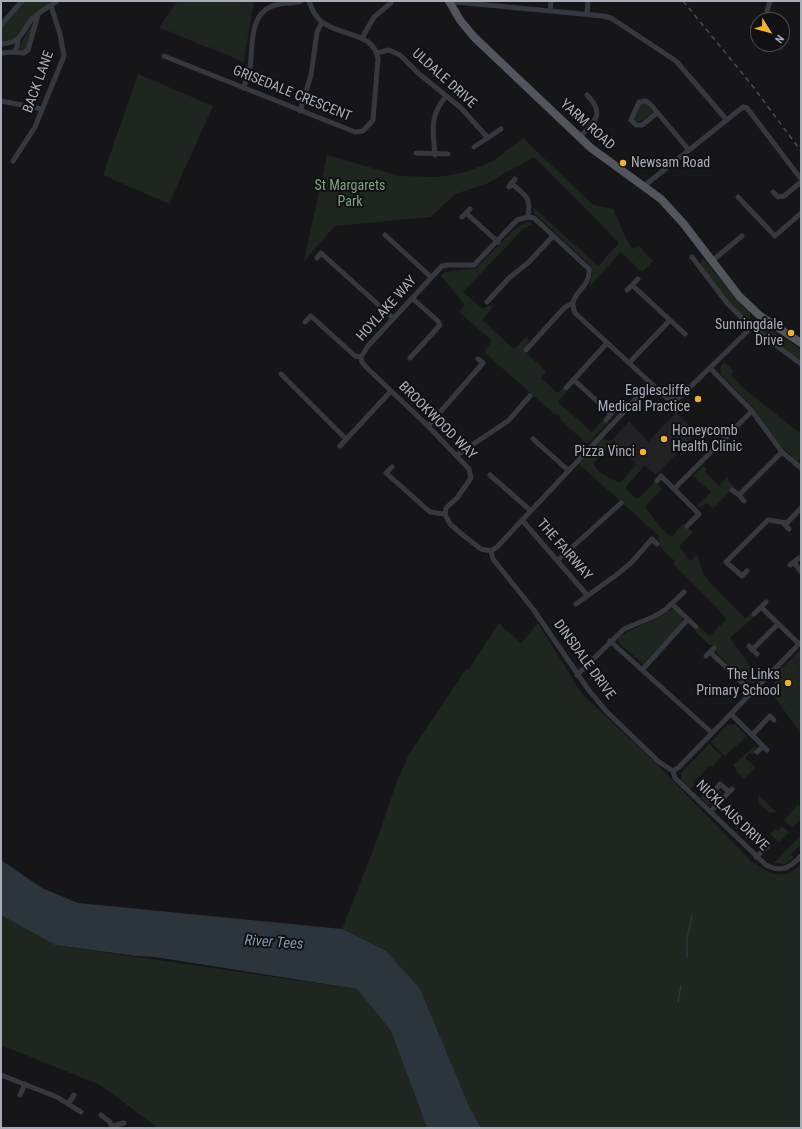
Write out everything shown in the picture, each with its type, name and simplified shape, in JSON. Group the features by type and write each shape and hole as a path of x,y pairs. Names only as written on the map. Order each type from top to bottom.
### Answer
{"main road":[{"name":"YARM ROAD","path":"449,2 474,37 602,158 644,186 673,211 739,296 762,317 801,343"}],"street":[{"path":"1,26 22,1"},
{"path":"243,88 249,74 253,34 259,17 263,12 272,6 301,1"},
{"path":"309,1 315,13 322,22 362,38 372,45 377,53"},
{"path":"550,11 551,1"},
{"path":"587,14 588,1"},
{"path":"767,12 770,1"},
{"path":"449,2 587,14 611,18 674,59 726,119"},
{"path":"1,44 11,44 18,40 32,20 53,3"},
{"name":"BACK LANE","path":"13,161 35,127 64,56 53,3"},
{"path":"362,38 374,16 391,3"},
{"path":"1,53 26,52 38,14"},
{"path":"300,110 311,74 316,32 322,22"},
{"path":"14,52 17,47 18,40"},
{"name":"ULDALE DRIVE","path":"377,53 389,50 398,54 467,114 488,138"},
{"name":"GRISEDALE CRESCENT","path":"164,56 355,132 363,131 372,120 378,59 377,53"},
{"path":"436,155 434,118 437,108 446,96"},
{"path":"580,137 594,122 597,114 595,103 587,96"},
{"path":"1,101 42,109"},
{"path":"657,113 641,125 636,125 631,120 638,105 642,101 648,102 688,149"},
{"path":"644,186 742,107 747,108 801,181 784,196 778,197 773,192"},
{"path":"474,147 501,129"},
{"path":"416,153 436,155 448,154"},
{"path":"512,183 527,197 530,202 528,217 534,218 588,269 589,276 587,284 575,296 572,305 575,313 665,397 676,399 762,317"},
{"path":"738,197 775,236 801,214"},
{"path":"466,213 498,242"},
{"name":"HOYLAKE WAY","path":"361,357 368,346 442,266 474,265 498,242 517,220 528,217"},
{"path":"385,235 393,239 431,277"},
{"path":"487,302 509,278 530,262 553,236"},
{"path":"712,261 742,236"},
{"path":"317,258 321,253 393,318"},
{"path":"692,257 698,260 727,303 752,328 801,364"},
{"path":"627,290 638,279"},
{"path":"632,285 685,334"},
{"path":"410,358 416,348 439,327 441,322 412,298"},
{"path":"526,350 564,308 572,305"},
{"path":"306,322 311,316 355,356 361,357"},
{"path":"629,363 670,320"},
{"path":"566,388 607,343"},
{"name":"BROOKWOOD WAY","path":"361,357 362,362 366,367 428,426 469,469 471,478 457,498 446,508 445,514"},
{"path":"428,426 483,363 478,359"},
{"path":"710,368 752,412 782,452 801,468"},
{"path":"285,378 290,373"},
{"path":"281,374 346,439"},
{"path":"574,380 611,414"},
{"path":"392,467 386,473 430,512 445,514 450,524 470,541 481,549 491,551 497,547 650,384"},
{"path":"340,446 391,391"},
{"path":"457,455 508,420 530,396"},
{"path":"606,420 616,408"},
{"path":"674,489 752,412"},
{"path":"533,438 568,470"},
{"path":"739,495 782,452"},
{"path":"490,475 531,511"},
{"path":"657,481 661,476 699,514 687,526"},
{"path":"732,490 744,501"},
{"path":"611,503 615,508"},
{"path":"558,560 621,503"},
{"path":"783,523 787,522 801,508"},
{"name":"THE FAIRWAY","path":"522,520 558,560 587,596"},
{"path":"747,571 742,576 726,562 768,520 783,523 789,529"},
{"path":"576,604 631,563 652,539 657,544"},
{"name":"DINSDALE DRIVE","path":"491,551 493,559 533,609 577,675 606,711 659,762 673,771"},
{"path":"799,558 792,563 801,572"},
{"path":"577,675 610,641 624,629 653,617 672,604 684,592"},
{"path":"754,614 766,602"},
{"path":"672,604 696,627"},
{"path":"673,771 679,767 800,643 761,607"},
{"path":"642,670 688,619"},
{"path":"753,650 778,624"},
{"path":"610,641 712,733"},
{"path":"710,652 752,692"},
{"path":"731,714 765,748 757,752"},
{"path":"752,735 770,716 774,720"},
{"name":"NICKLAUS DRIVE","path":"673,771 675,778 766,865 779,869 790,866 801,856"},
{"path":"710,812 730,791 720,784 716,789"},
{"path":"756,857 768,846"},
{"path":"1,1075 57,1097 81,1112"},
{"path":"20,1094 25,1084"},
{"path":"68,1104 74,1095"},
{"path":"101,1115 112,1127 124,1123"}],"shaded area":[{"path":"177,1 254,1 244,62 159,28"},
{"path":"676,413 697,432 656,475 645,465 641,469 612,440 629,421 648,442"},
{"name":"The Links Primary School","path":"801,649 801,734 772,693 777,673"}],"green space":[{"path":"25,1 48,1 49,4 15,39 1,43 1,29"},
{"path":"183,1 238,1 237,10 249,14 243,59 165,27"},
{"path":"35,19 27,47 24,51 21,50 19,46"},
{"path":"138,74 213,106 169,204 103,175"},
{"path":"643,102 651,109 652,113 644,120 636,122 634,118"},
{"name":"St Margarets Park","path":"523,138 593,205 613,209 627,240 633,249 638,245 653,261 642,272 621,252 589,287 592,276 591,266 534,213 533,207 598,266 619,243 534,157 486,184 455,194 431,217 335,226 304,261 327,155 400,176 438,177 466,172 493,161"},
{"path":"528,222 533,224 524,228 463,292 483,309 490,305 493,307 482,320 514,349 527,336 529,342 523,350 546,371 541,378 558,393 563,388 567,392 558,402 592,432 604,419 608,423 587,444 560,419 559,414 554,414 484,352 492,341 459,312 465,305 441,276 445,272 476,268 517,227"},
{"path":"703,258 730,292 750,313 750,320 737,311 716,286 700,263"},
{"path":"761,325 765,326 801,349 801,362 759,330"},
{"path":"724,362 734,371 731,375 743,388 801,434 801,455 798,462 778,443 755,410 721,374 720,367"},
{"path":"602,439 613,441 593,464 601,473 620,483 636,465 641,470 625,488 637,499 655,482 662,489 645,507 660,527 671,537 683,524 693,532 679,546 690,561 697,555 705,577 745,618 751,613 755,616 730,638 758,677 754,684 747,683 717,653 713,645 709,645 695,631 699,627 710,636 726,620 719,610 673,564 675,561 659,544 659,536 579,464"},
{"path":"703,466 707,469 705,472 719,486 728,476 728,481 734,487 713,509 707,503 699,508 697,506 711,492 693,476"},
{"path":"670,610 674,610 682,617 682,623 643,664 618,642 618,638 624,634 658,618"},
{"path":"499,623 521,643 538,623 582,694 657,764 751,861 776,874 788,873 801,864 801,1128 481,1128 468,1104 342,929 373,851 397,781 409,754 466,669 469,669"},
{"name":"The Links Primary School","path":"795,663 801,687 801,734 772,693 782,669"},
{"path":"728,724 736,725 747,736 725,756 711,742"},
{"path":"709,744 722,756 712,767 710,765 693,783 695,784 690,789 681,780 681,773"},
{"path":"756,745 756,751 752,755 750,753 745,758 756,767 744,779 735,770 736,768 733,765"},
{"path":"719,789 722,794 711,805 708,805 700,797 706,791 716,799 721,794 718,791"},
{"path":"758,795 777,812 770,813 759,803"},
{"path":"798,804 801,807 801,819 793,828 784,820"},
{"path":"782,826 789,832 779,842 770,834 775,828 778,831"},
{"path":"799,837 801,839 801,848 799,846 791,854 794,858 785,864 774,863"},
{"path":"1,915 55,945 357,989 391,1031 427,1128 158,1128 100,1085 1,1045"}],"water":[{"name":"River Tees","path":"1,860 42,888 78,903 342,929 386,951 420,989 468,1104 481,1128 427,1128 391,1031 357,989 155,957 55,945 1,915"}],"waterway":[{"path":"687,957 687,939 692,916"},
{"path":"678,1002 681,986"}],"railway":[{"path":"683,1 751,84 801,151"}],"place":[{"name":"Newsam Road","path":"623,163"},
{"name":"Sunningdale Drive","path":"791,333"},
{"name":"Eaglescliffe Medical Practice","path":"698,399"},
{"name":"Honeycomb Health Clinic","path":"664,439"},
{"name":"Pizza Vinci","path":"643,452"},
{"name":"The Links Primary School","path":"788,683"}]}
